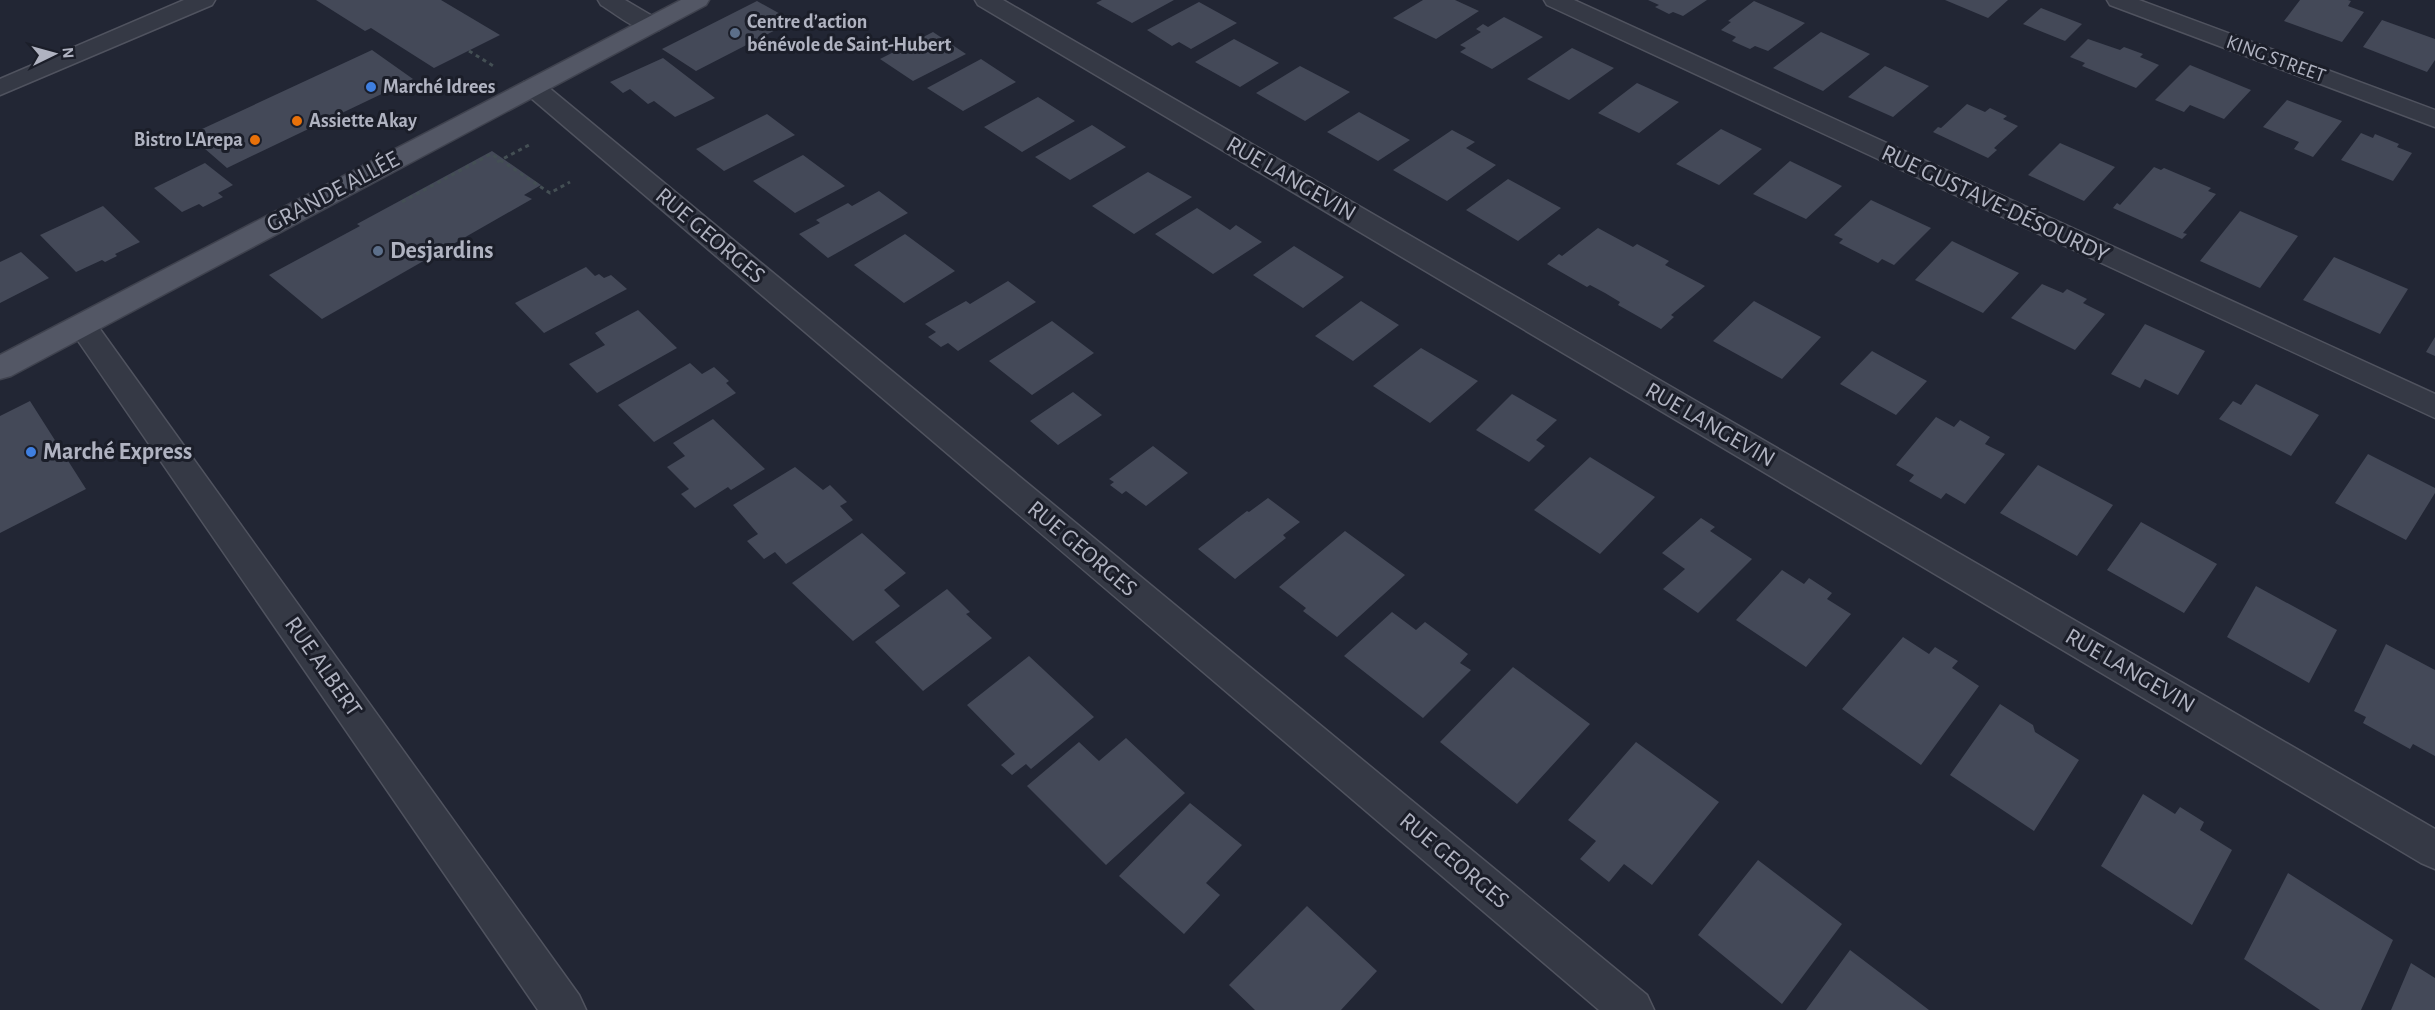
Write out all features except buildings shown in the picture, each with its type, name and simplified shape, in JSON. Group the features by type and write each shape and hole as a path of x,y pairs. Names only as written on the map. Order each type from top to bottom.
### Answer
{"main road":[{"name":"GRANDE ALLÉE","path":"0,368 699,0"}],"street":[{"path":"0,87 204,0"},
{"path":"609,0 651,25"},
{"name":"RUE LANGEVIN","path":"986,0 2435,850"},
{"name":"RUE GUSTAVE-DÉSOURDY","path":"1555,0 2435,407"},
{"name":"KING STREET","path":"2118,0 2435,119"},
{"name":"RUE GEORGES","path":"533,87 1632,1010"},
{"name":"RUE ALBERT","path":"82,325 564,1010"}],"path":[{"path":"469,51 497,68"},
{"path":"499,161 529,145"},
{"path":"402,202 491,154 550,193 570,182"}],"place":[{"name":"Centre d’action bénévole de Saint-Hubert","path":"735,33"},
{"name":"Marché Idrees","path":"371,87"},
{"name":"Assiette Akay","path":"297,121"},
{"name":"Bistro L'Arepa","path":"255,140"},
{"name":"Desjardins","path":"378,251"},
{"name":"Marché Express","path":"31,452"}]}
